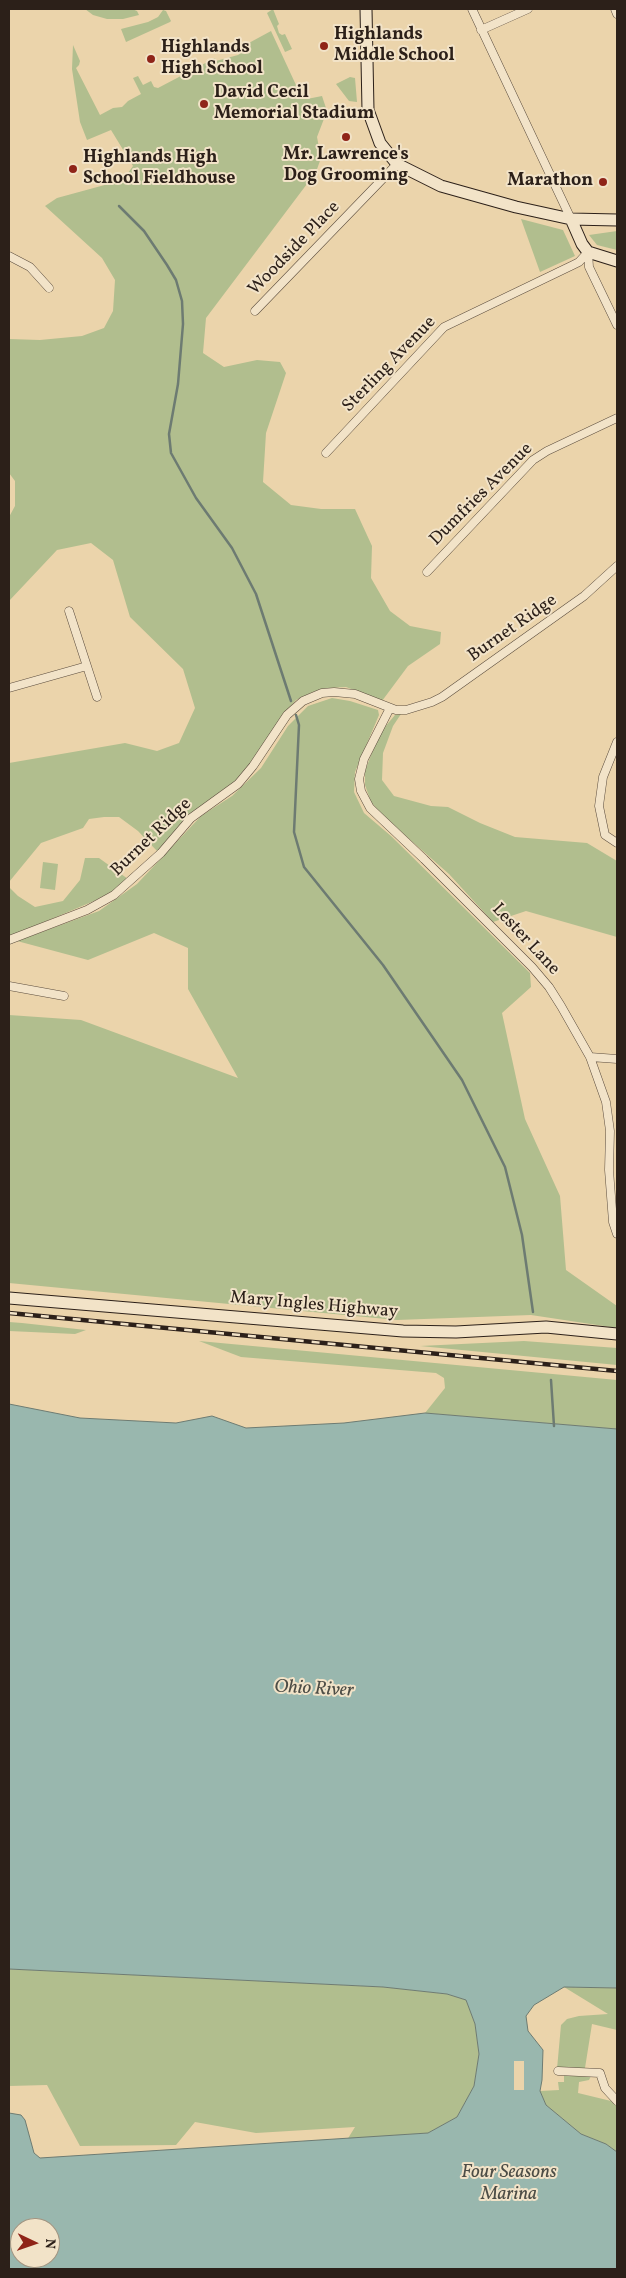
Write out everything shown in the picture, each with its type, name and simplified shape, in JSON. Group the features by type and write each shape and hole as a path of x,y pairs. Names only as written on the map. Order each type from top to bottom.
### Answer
{"street":[{"path":"366,9 368,110 380,143 398,164 440,186 516,208 571,219 617,220"},
{"path":"472,9 582,244 588,252 589,267 617,325"},
{"path":"481,30 528,9"},
{"path":"615,9 617,14"},
{"name":"Woodside Place","path":"255,311 398,164"},
{"path":"588,252 616,262"},
{"name":"Sterling Avenue","path":"326,453 444,327 579,262 588,252"},
{"path":"9,256 30,267 49,288"},
{"name":"Dumfries Avenue","path":"426,572 533,460 547,451 617,418"},
{"name":"Burnet Ridge","path":"9,940 87,910 114,895 161,853 191,818 238,784 253,766 287,715 303,701 322,692 334,692 356,694 390,708 406,710 442,697 584,596 617,566"},
{"path":"69,612 97,696"},
{"path":"9,688 87,666"},
{"name":"Lester Lane","path":"390,708 364,759 359,782 364,799 381,819 424,859 544,980 561,1006 590,1057 608,1112 613,1222 617,1234"},
{"path":"617,742 603,777 599,806 605,835 617,843"},
{"path":"9,986 64,996"},
{"path":"590,1057 617,1060"},
{"name":"Mary Ingles Highway","path":"9,1298 411,1331 456,1332 546,1326 617,1334"},
{"path":"558,2071 600,2073 605,2088 617,2101"}],"green space":[{"path":"85,9 132,9 137,11 139,15 123,19 107,19 93,15"},
{"path":"273,9 279,24 277,26 279,33 285,34 292,49 285,52 267,13"},
{"path":"163,10 166,11 170,22 126,42 121,29 148,22 158,17"},
{"path":"271,31 302,98 322,96 327,111 317,137 321,158 316,172 206,318 203,353 224,367 257,360 280,362 286,373 266,433 263,482 291,505 321,509 355,509 372,546 371,578 390,611 410,626 441,632 440,644 408,666 382,701 346,687 329,688 313,692 296,700 280,719 240,778 157,851 138,831 119,817 89,819 83,828 41,843 9,882 9,763 125,743 157,751 179,743 195,708 183,669 130,617 113,560 91,543 57,550 9,601 9,517 15,506 15,481 9,473 9,339 40,340 82,336 104,328 113,311 115,280 102,258 45,206 57,198 123,180 133,166 111,130 87,140 80,122 72,69 73,45 80,61 76,68 100,115 113,108 122,107 128,101 141,94 133,78 138,76 143,85 151,81 154,87 158,88 215,58 216,61 238,55 249,48 247,44"},
{"path":"350,77 355,78 357,102 349,101 336,84"},
{"path":"521,219 563,230 575,256 540,272"},
{"path":"617,231 617,250 597,245 589,235"},
{"path":"332,698 350,701 378,710 379,715 355,772 354,792 364,813 391,836 530,973 531,987 502,1013 525,1119 560,1196 566,1270 617,1306 617,1328 531,1315 397,1320 9,1283 9,1015 81,1020 238,1078 188,989 188,948 154,933 88,960 17,941 99,911 137,884 201,816 232,796 261,768 288,726 308,706"},
{"path":"401,714 393,726 383,753 382,780 394,796 431,806 448,807 480,823 515,837 587,843 617,861 617,937 526,911 493,922 449,874 383,816 371,802 365,785 365,771 379,734 395,715"},
{"path":"85,858 99,858 128,879 117,889 94,901 9,937 9,887 18,896 35,907 63,901 80,880"},
{"path":"43,862 58,864 55,890 40,888"},
{"path":"9,1322 86,1330 75,1334 9,1331"},
{"path":"199,1341 617,1380 617,1429 425,1413 445,1388 444,1378 436,1373 241,1357"},
{"path":"524,1341 617,1348 617,1365 420,1346"},
{"path":"9,1969 383,1987 447,1994 466,2000 475,2024 479,2054 474,2086 457,2117 428,2133 347,2140 355,2127 256,2133 195,2122 176,2145 80,2146 47,2085 9,2086"},
{"path":"564,1987 617,1988 617,2030 592,2024 585,2068 557,2069 561,2025 567,2019 579,2016 608,2014"},
{"path":"564,2075 591,2076 589,2080 579,2082 578,2093 617,2104 617,2152 606,2144 581,2134 546,2105 540,2091 559,2090 558,2082 564,2082"}],"water":[{"path":"9,1404 80,1418 176,1423 212,1416 246,1428 344,1423 425,1413 617,1429 617,1988 564,1987 534,2005 526,2016 528,2031 543,2050 540,2091 546,2105 581,2134 606,2144 617,2152 617,2269 9,2269 9,2113 21,2115 25,2120 34,2153 40,2158 428,2133 457,2117 474,2086 479,2054 475,2024 466,2000 447,1994 383,1987 9,1969"}],"pier":[{"path":"514,2061 524,2061 524,2090 514,2090"}],"waterway":[{"path":"119,206 144,231 167,265 176,280 182,301 183,324 178,384 169,434 171,453 196,498 232,548 256,594 291,701"},
{"path":"296,715 299,725 294,832 304,867 383,965 462,1080 505,1167 522,1235 533,1312"},
{"path":"551,1380 554,1426"}],"railway":[{"path":"9,1313 617,1371"}],"place":[{"name":"Highlands Middle School","path":"324,46"},
{"name":"Highlands High School","path":"151,59"},
{"name":"David Cecil Memorial Stadium","path":"204,104"},
{"name":"Mr. Lawrence's Dog Grooming","path":"346,137"},
{"name":"Highlands High School Fieldhouse","path":"73,169"},
{"name":"Marathon","path":"603,182"}],"water label":[{"name":"Ohio River","path":"314,1690"},
{"name":"Four Seasons Marina","path":"509,2185"}]}
